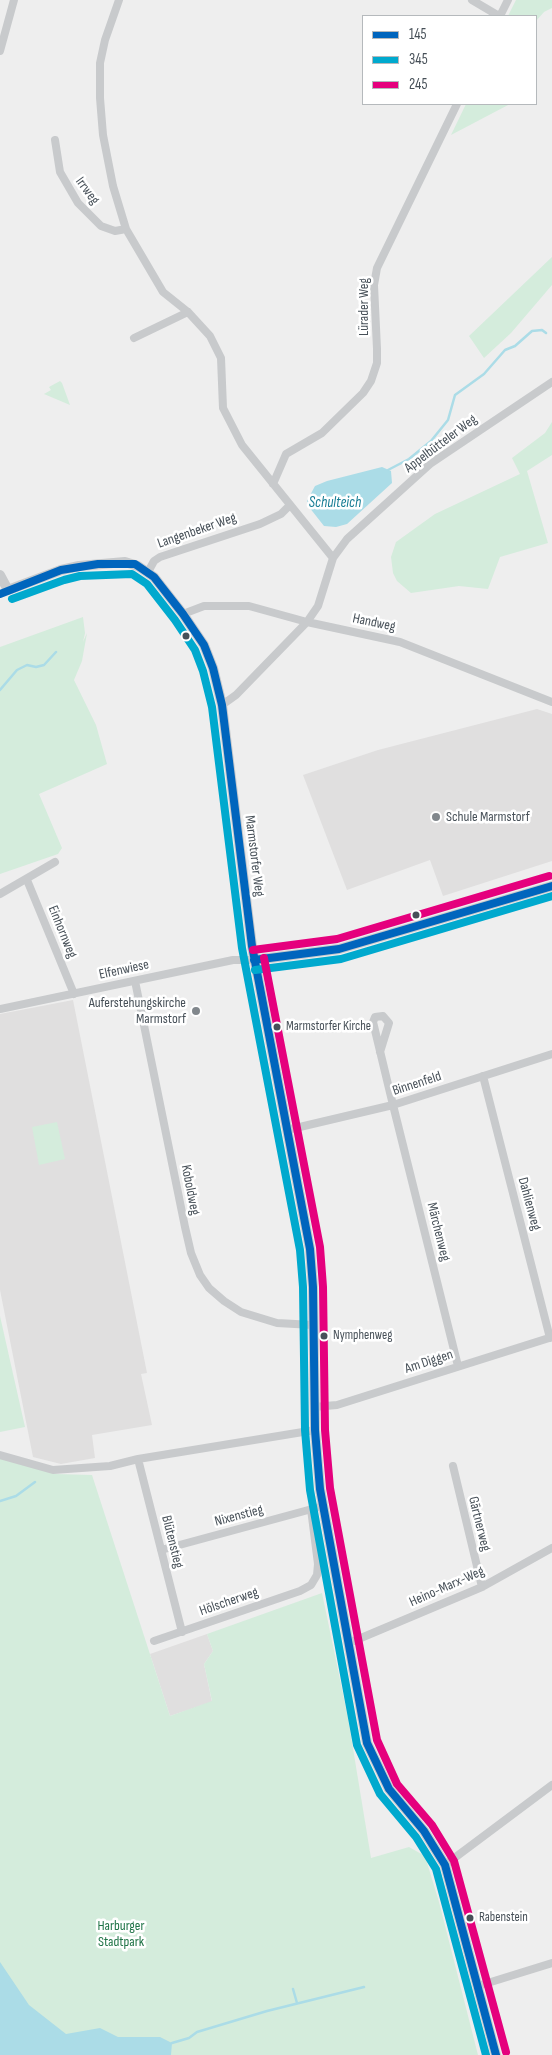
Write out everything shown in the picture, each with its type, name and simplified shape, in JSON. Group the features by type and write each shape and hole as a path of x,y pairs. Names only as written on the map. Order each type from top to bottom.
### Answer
{"street":[{"path":"0,51 14,0"},
{"path":"119,0 104,40 100,63 100,98 103,135 113,186 126,229 163,292 188,312 210,336 221,358 224,408 242,445 333,558"},
{"path":"472,0 498,15"},
{"path":"500,15 508,0"},
{"name":"Lürader Weg","path":"273,484 286,454 322,433 363,393 371,381 377,363 374,285 378,268 457,105"},
{"name":"Irrweg","path":"55,140 60,172 78,203 91,218 105,228 116,232 126,229"},
{"path":"134,338 188,312"},
{"name":"Appelbütteler Weg","path":"222,705 236,695 307,622 318,606 333,558 347,539 430,464 552,382"},
{"name":"Langenbeker Weg","path":"148,572 154,561 160,557 260,524 281,514 290,505"},
{"path":"0,575 4,592 61,570 79,566 125,562 134,564 148,572"},
{"name":"Marmstorfer Weg","path":"148,572 196,631 209,657 222,705 254,960 310,1249 315,1430 323,1506 369,1751 389,1789 424,1831 445,1865 496,2055"},
{"name":"Handweg","path":"183,614 204,606 249,606 307,622 400,642 552,702"},
{"path":"0,894 55,862"},
{"name":"Einhornweg","path":"27,880 74,994"},
{"path":"254,960 339,949 552,886"},
{"name":"Elfenwiese","path":"0,1009 242,959 254,960"},
{"name":"Koboldweg","path":"135,981 185,1227 191,1253 200,1275 209,1288 241,1312 277,1323 313,1325"},
{"name":"Märchenweg","path":"380,1052 458,1366"},
{"name":"Binnenfeld","path":"287,1130 393,1105 552,1054"},
{"name":"Dahlienweg","path":"482,1076 551,1338"},
{"name":"Am Diggen","path":"314,1407 337,1405 551,1338"},
{"path":"0,1455 53,1470 110,1466 138,1459 315,1430"},
{"name":"Blütenstieg","path":"138,1459 182,1632"},
{"name":"Gärtnerweg","path":"452,1466 482,1586"},
{"name":"Nixenstieg","path":"161,1550 323,1506"},
{"name":"Hölscherweg","path":"154,1640 300,1591 311,1585 317,1575 318,1564 311,1509"},
{"name":"Heino-Marx-Weg","path":"349,1643 482,1586 552,1548"},
{"path":"445,1865 552,1785"},
{"path":"478,1986 552,1962"}],"shaded area":[{"name":"Schule Marmstorf","path":"537,709 552,714 552,861 443,896 430,860 347,890 303,775 378,750"},
{"path":"73,1000 147,1373 141,1374 152,1425 92,1435 95,1458 61,1464 33,1457 0,1290 0,1014"},
{"path":"207,1634 213,1651 204,1664 212,1702 170,1716 150,1654"}],"green space":[{"path":"516,0 552,0 552,8 544,12 537,20 537,15 508,15"},
{"path":"466,105 508,105 451,135"},
{"path":"552,257 552,285 511,333 484,358 469,336"},
{"path":"60,381 70,405 44,394 51,390 49,387"},
{"path":"552,422 552,455 527,471 548,543 500,557 488,589 459,586 411,593 397,581 393,573 391,557 396,542 435,514 520,474 512,458 545,433"},
{"path":"83,617 85,633 83,642 87,633 82,661 74,680 96,725 107,764 39,794 62,848 58,854 0,874 0,647"},
{"path":"57,1122 65,1159 39,1165 32,1127"},
{"path":"0,1316 25,1427 0,1432"},
{"name":"Harburger Stadtpark","path":"0,1454 56,1474 92,1475 170,1716 212,1701 204,1664 213,1651 207,1634 322,1593 348,1718 371,1858 409,1847 425,1856 439,1902 478,2055 0,2055"}],"water":[{"name":"Schulteich","path":"382,467 391,471 392,483 347,524 336,527 324,526 309,507 307,501 315,486 327,481"},
{"path":"0,1962 29,2005 66,2034 100,2028 118,2037 160,2037 172,2043 171,2055 0,2055"}],"waterway":[{"path":"388,470 409,459 431,441 448,420 455,395 484,374 505,350 515,346 532,331 542,330 546,333"},
{"path":"0,690 17,670 27,665 36,667 44,665 56,652"},
{"path":"0,1501 16,1496 35,1482"},
{"path":"172,2043 189,2038 197,2032 267,2011 364,1987"},
{"path":"293,1989 297,2003"}],"transit line":[{"name":"145","path":"0,594 61,570 98,564 135,564 154,577 183,614 204,645 213,668 222,705 252,946 310,1249 313,1287 315,1430 320,1489 367,1743 389,1789 424,1831 445,1865 496,2055"},
{"name":"345","path":"12,599 80,576 132,574 147,584 175,620 195,650 203,671 212,707 242,948 300,1250 303,1287 305,1430 310,1490 357,1745 380,1794 416,1837 436,1869 486,2055"},
{"name":"245","path":"253,950 337,939 549,876"},
{"name":"145","path":"254,960 339,949 552,886"},
{"name":"345","path":"255,970 341,959 552,896"},
{"name":"245","path":"264,958 320,1247 323,1287 325,1430 330,1488 377,1740 397,1784 432,1825 454,1861 506,2052"}],"place":[{"name":"Schule Marmstorf","path":"436,817"},
{"name":"Auferstehungskirche Marmstorf","path":"196,1011"},
{"name":"Marmstorfer Kirche","path":"277,1027"},
{"name":"Nymphenweg","path":"324,1336"},
{"name":"Rabenstein","path":"470,1918"}]}
